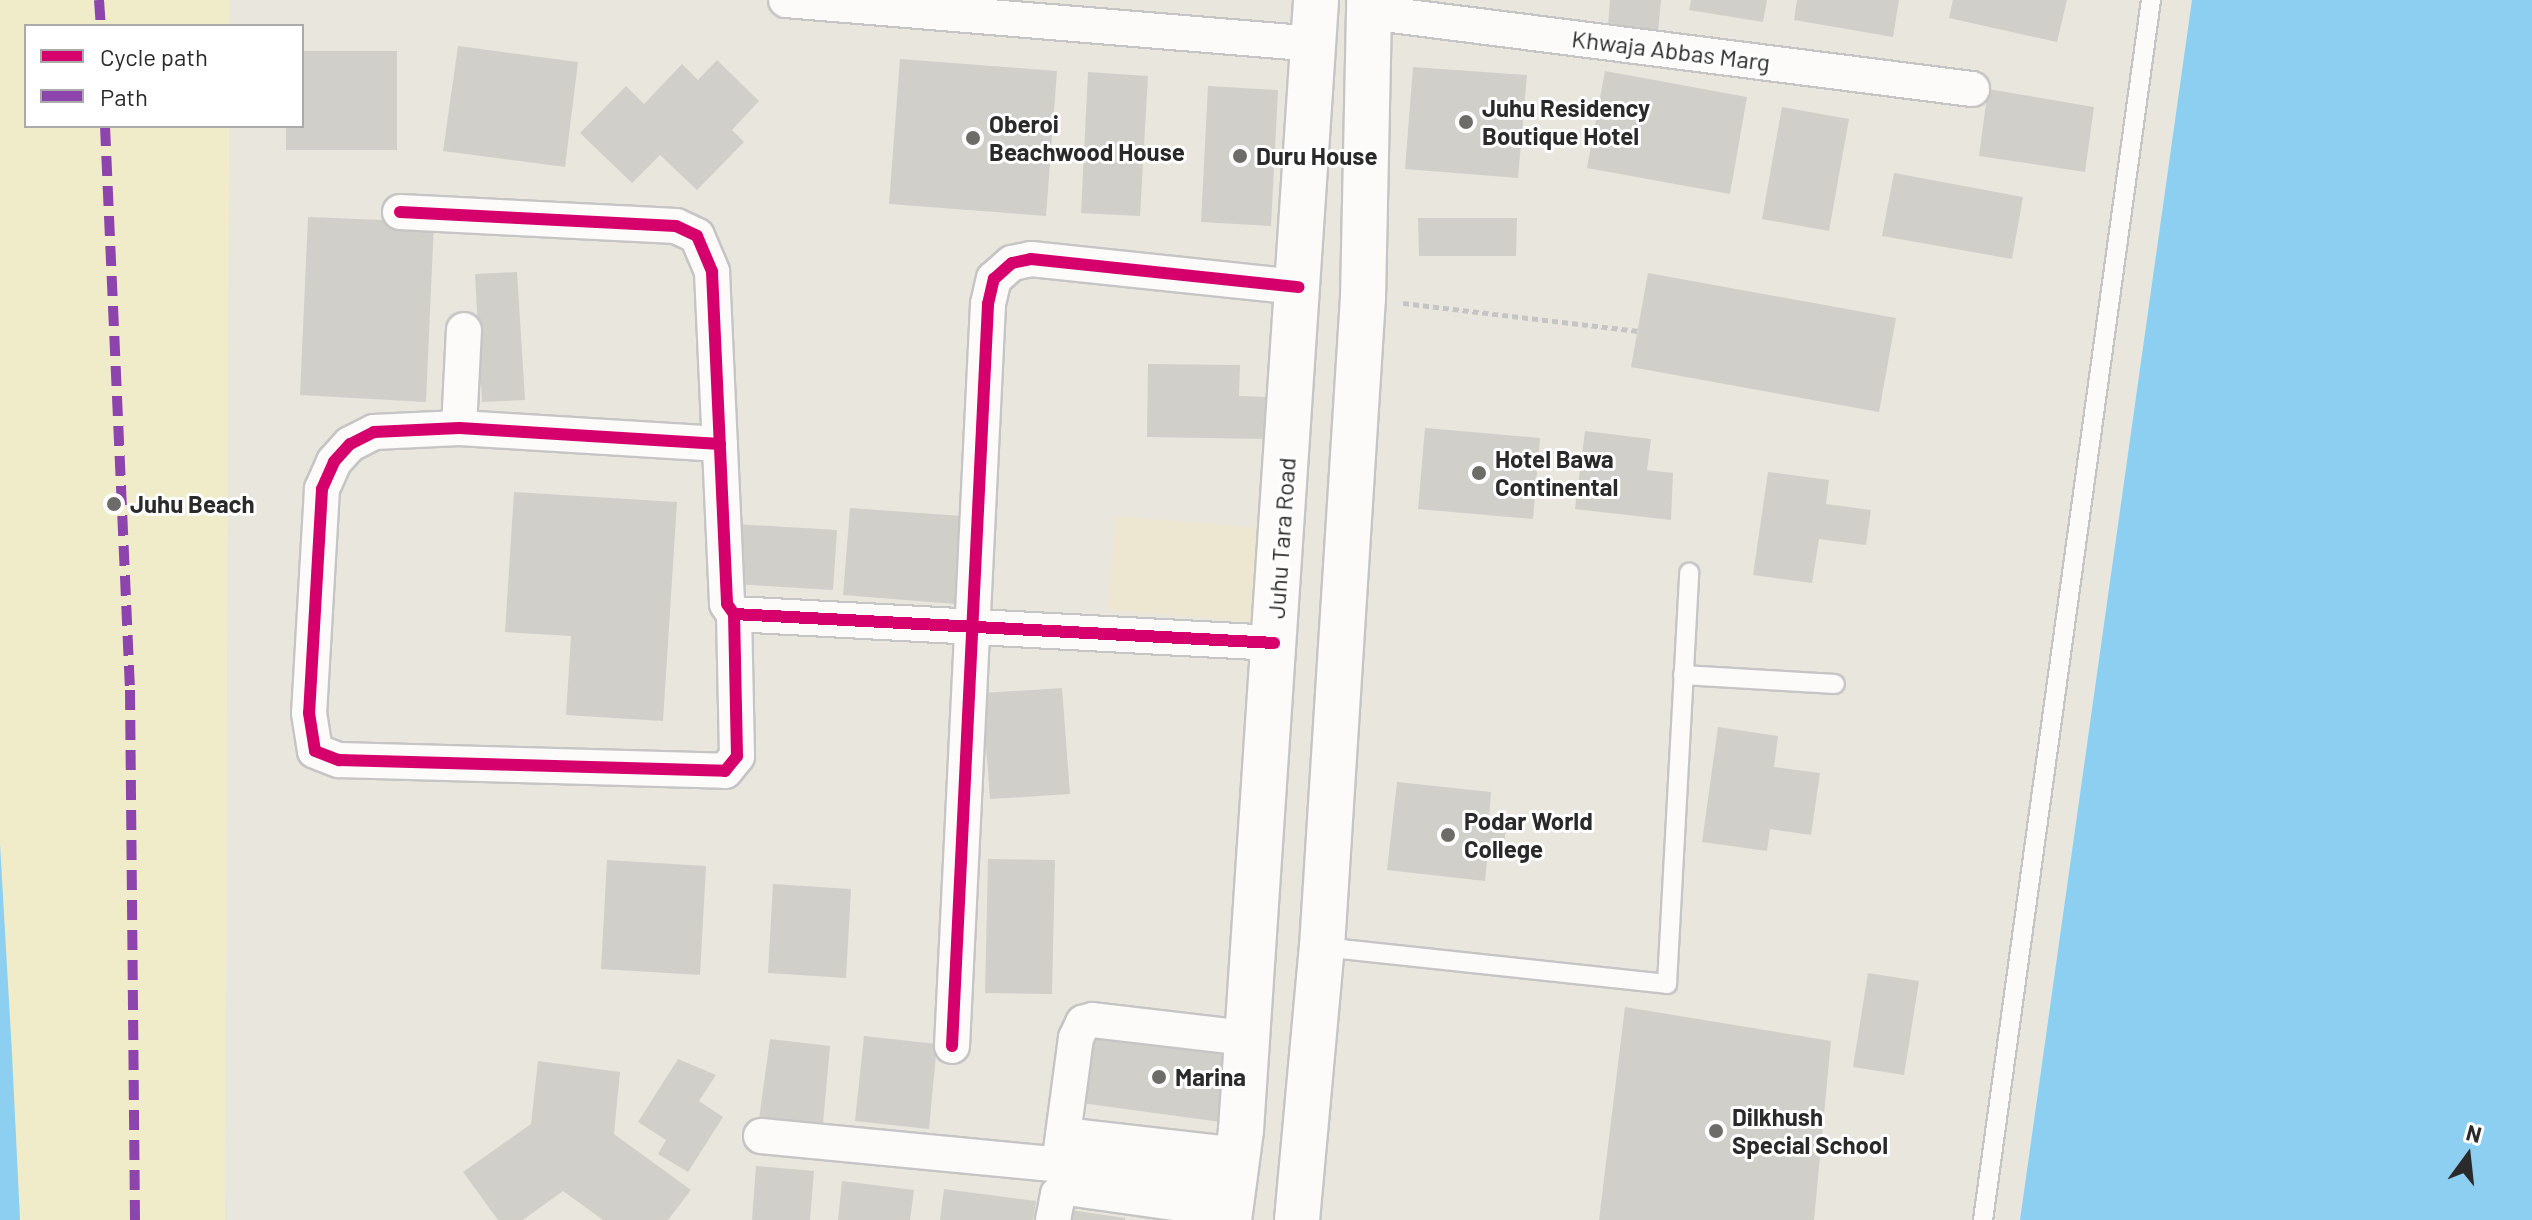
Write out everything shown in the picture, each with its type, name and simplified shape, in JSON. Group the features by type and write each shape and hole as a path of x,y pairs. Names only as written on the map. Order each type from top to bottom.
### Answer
{"main road":[{"path":"1297,1220 1322,947 1363,298 1369,6"},
{"name":"Juhu Tara Road","path":"1233,1192 1247,1038 1299,287 1312,12"}],"street":[{"path":"786,0 1312,12"},
{"name":"Khwaja Abbas Marg","path":"1369,6 1972,89"},
{"path":"400,212 676,226 697,236 712,272 720,444 727,604 734,614 737,756 725,771 339,760 315,751 309,713 322,489 350,444 374,432 459,428 720,444"},
{"path":"952,1046 988,304 994,279 1012,263 1031,259 1299,287"},
{"path":"459,428 464,330"},
{"path":"734,614 972,631 1274,643"},
{"path":"1061,1150 1076,1038 1083,1023 1093,1020 1247,1038"},
{"path":"761,1136 1061,1150 1133,1158 1233,1192"},
{"path":"1053,1220 1058,1194 1067,1188 1233,1192"}],"lane":[{"path":"1983,1220 2151,0"},
{"path":"1322,947 1667,984 1689,573"},
{"path":"1683,675 1835,684"}],"path":[{"path":"1363,298 1638,331"}],"shaded area":[{"path":"1116,516 1260,528 1252,622 1108,610"}],"sand":[{"name":"Juhu Beach","path":"0,0 230,0 229,24 24,24 24,128 229,128 225,1220 20,1220 0,844"}],"water":[{"path":"2192,0 2532,0 2532,1220 2020,1220"},
{"path":"0,844 12,1054 20,1220 0,1220"}],"building":[{"path":"1610,0 1661,0 1658,32 1608,25"},
{"path":"1691,0 1767,0 1763,22 1689,10"},
{"path":"1797,0 1899,0 1893,37 1794,20"},
{"path":"1953,0 2067,0 2057,42 1949,18"},
{"path":"458,46 578,62 565,167 443,151"},
{"path":"304,51 397,51 397,150 286,150 286,128 304,128"},
{"name":"Oberoi Beachwood House","path":"900,59 1057,71 1046,216 889,204"},
{"path":"717,60 759,101 732,130 744,142 697,190 660,155 632,183 580,133 626,86 644,104 682,64 698,80"},
{"name":"Juhu Residency Boutique Hotel","path":"1413,67 1527,75 1518,178 1405,169"},
{"path":"1605,71 1747,97 1730,194 1587,168"},
{"path":"1088,72 1148,76 1140,216 1081,213"},
{"name":"Duru House","path":"1208,86 1278,90 1271,226 1201,222"},
{"path":"1988,89 2094,107 2085,172 1979,156"},
{"path":"1782,107 1849,119 1829,231 1762,219"},
{"path":"1894,173 2023,197 2012,259 1882,236"},
{"path":"308,217 434,222 426,402 300,395"},
{"path":"1418,218 1517,218 1516,256 1419,256"},
{"path":"517,272 525,400 482,402 475,274"},
{"path":"1648,273 1896,318 1879,412 1631,367"},
{"path":"1148,364 1240,365 1239,396 1267,397 1266,439 1147,437"},
{"name":"Hotel Bawa Continental","path":"1425,428 1540,438 1533,519 1418,509"},
{"path":"1585,431 1651,439 1647,470 1673,473 1671,520 1575,509"},
{"path":"1768,472 1829,480 1826,504 1871,510 1866,545 1819,539 1812,583 1753,575"},
{"path":"514,492 677,502 663,721 566,715 571,636 505,632"},
{"path":"850,508 962,516 955,604 843,595"},
{"path":"736,524 837,530 833,590 733,584"},
{"path":"1062,688 1070,794 990,799 982,693"},
{"path":"1718,727 1778,736 1774,767 1820,773 1811,835 1770,829 1767,851 1702,842"},
{"name":"Podar World College","path":"1397,782 1491,792 1489,818 1507,820 1503,853 1488,851 1485,881 1387,870"},
{"path":"988,859 1055,860 1052,994 985,993"},
{"path":"607,860 706,866 700,975 601,969"},
{"path":"773,884 851,889 846,978 768,973"},
{"path":"1868,973 1919,981 1904,1075 1853,1067"},
{"name":"Dilkhush Special School","path":"1625,1007 1831,1041 1814,1220 1599,1220"},
{"name":"Marina","path":"1090,1031 1237,1050 1228,1123 1081,1103"},
{"path":"864,1036 937,1044 929,1129 855,1121"},
{"path":"770,1039 830,1046 823,1124 759,1119"},
{"path":"678,1059 716,1075 699,1101 723,1117 688,1172 658,1154 666,1140 638,1122"},
{"path":"538,1061 620,1072 614,1134 691,1190 668,1220 603,1220 563,1191 523,1220 498,1220 463,1172 531,1124"},
{"path":"756,1166 814,1171 810,1220 752,1220"},
{"path":"842,1181 914,1190 910,1220 838,1220"},
{"path":"944,1189 1036,1201 1033,1220 940,1220"},
{"path":"1064,1209 1125,1218 1125,1220 1063,1220"}],"marked path":[{"path":"99,0 101,24"},
{"path":"105,128 130,690 135,1220"}],"cycle path":[{"path":"400,212 676,226 697,236 712,272 727,604 734,614 1274,643"},
{"path":"952,1046 988,304 994,279 1012,263 1031,259 1299,287"},
{"path":"720,444 459,428 374,432 350,444 334,462 322,489 309,713 315,751 339,760 725,771 737,756 734,614"}],"place":[{"name":"Juhu Residency Boutique Hotel","path":"1466,122"},
{"name":"Oberoi Beachwood House","path":"973,138"},
{"name":"Duru House","path":"1240,156"},
{"name":"Hotel Bawa Continental","path":"1479,473"},
{"name":"Juhu Beach","path":"114,504"},
{"name":"Podar World College","path":"1448,835"},
{"name":"Marina","path":"1159,1077"},
{"name":"Dilkhush Special School","path":"1716,1131"}]}
